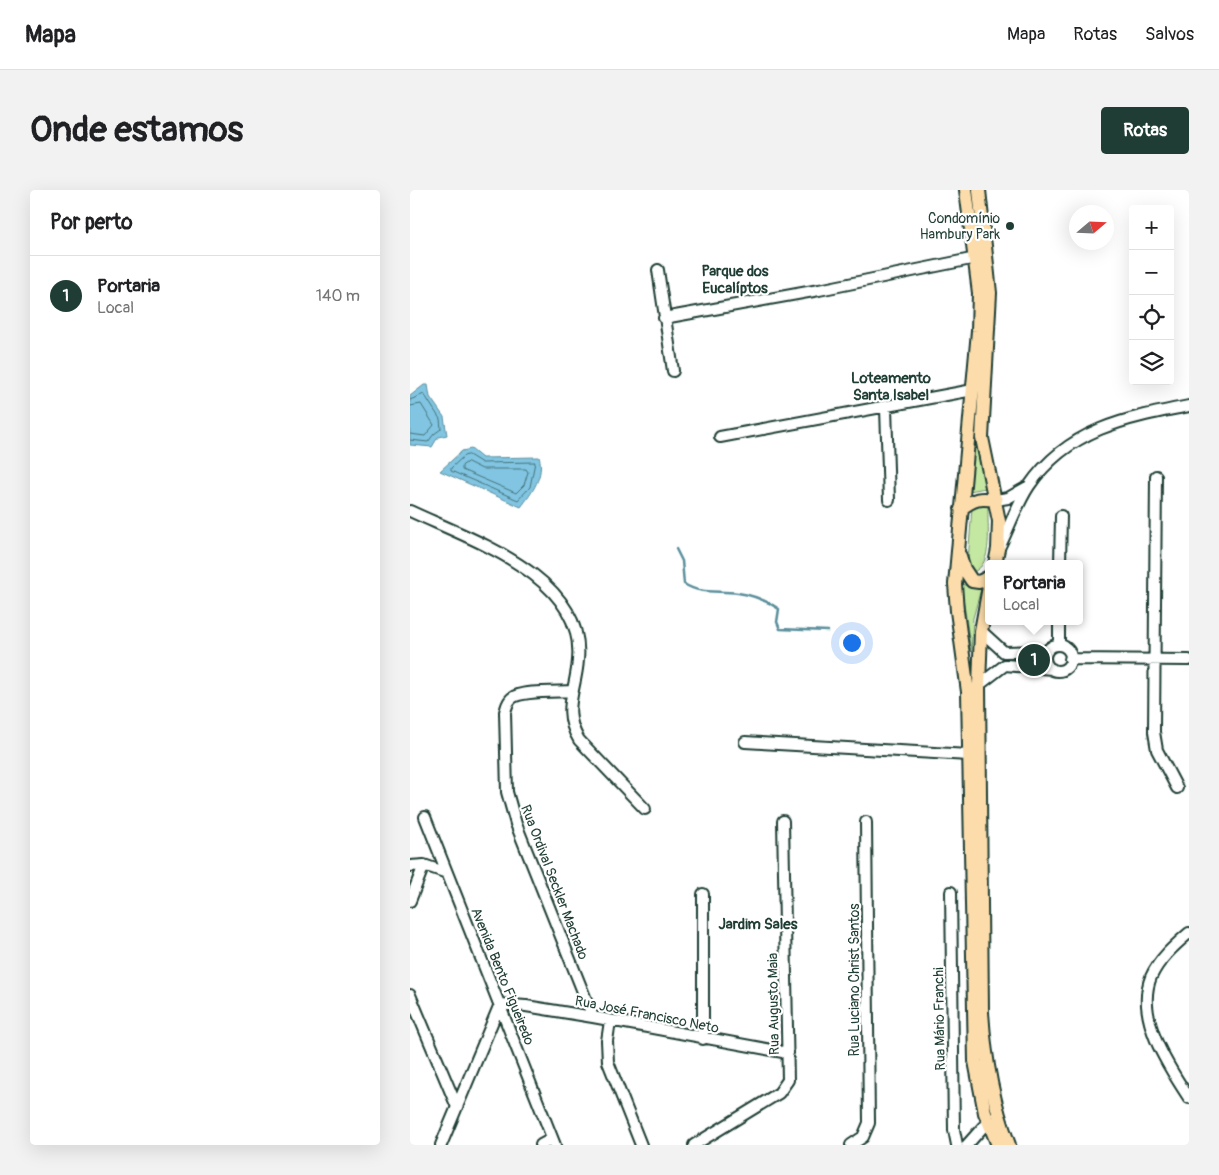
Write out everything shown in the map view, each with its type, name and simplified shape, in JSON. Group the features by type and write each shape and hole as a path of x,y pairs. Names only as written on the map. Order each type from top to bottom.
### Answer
{"main road":[{"path":"966,190 979,293 978,331 955,584 968,692 975,1061 994,1122 1009,1145"},
{"path":"979,190 990,293 982,438 999,521 996,560"},
{"path":"962,508 971,500 979,498 996,500"},
{"path":"959,552 964,569 972,581 979,582 985,580"},
{"path":"985,609 981,631 978,685 982,1012 985,1059 998,1145"}],"street":[{"path":"664,318 820,290 976,258"},
{"path":"658,270 673,372"},
{"path":"720,437 886,408 973,390"},
{"path":"998,549 1029,486 1054,458 1078,438 1104,426 1189,406"},
{"path":"886,408 889,500"},
{"path":"1156,476 1154,732 1157,750 1177,788"},
{"path":"996,500 1008,498 1029,486"},
{"path":"410,511 519,565 548,586 562,603 578,639 578,659 570,713 571,727 575,734 645,809"},
{"path":"1060,560 1061,516"},
{"path":"1059,625 1059,645"},
{"path":"981,631 1004,652 1047,650 1059,645"},
{"path":"978,685 1004,665 1064,669 1070,659 1067,650 1059,645"},
{"path":"1047,650 1046,663 1052,669"},
{"path":"1004,652 1004,665"},
{"path":"1070,659 1189,660"},
{"name":"Rua Ordival Seckler Machado","path":"572,691 524,694 514,696 508,702 505,712 507,792 516,824 593,1017"},
{"path":"745,742 969,755"},
{"name":"Avenida Bento Figueiredo","path":"425,817 554,1142"},
{"name":"Rua Augusto Maia","path":"694,1145 780,1093 788,1080 783,821"},
{"name":"Rua Luciano Christ Santos","path":"851,1145 864,1137 869,1123 866,822"},
{"path":"410,866 424,865 447,873"},
{"path":"410,902 424,865"},
{"name":"Rua Mário Franchi","path":"951,892 954,1130 957,1145"},
{"path":"703,894 703,1038"},
{"path":"1189,933 1160,961 1151,977 1147,998 1152,1030 1164,1060 1189,1098"},
{"path":"410,995 456,1107"},
{"path":"441,1145 500,1004"},
{"name":"Rua José Francisco Neto","path":"500,1004 526,1006 593,1017 788,1054"},
{"path":"610,1021 607,1041 608,1062 641,1145"},
{"path":"967,1145 983,1127 994,1122"},
{"path":"541,1145 554,1142"}],"green space":[{"path":"975,437 986,488 969,491"},
{"path":"981,504 988,507 987,553 980,568 973,572 968,568 972,507"},
{"path":"961,583 970,588 981,589 973,618 971,652"}],"water":[{"path":"424,385 428,385 430,397 444,417 447,435 438,437 432,447 410,445 410,396"},
{"path":"471,449 482,458 539,457 539,477 533,490 521,507 440,471 462,451"}],"waterway":[{"path":"676,549 682,561 684,584 697,590 738,593 764,601 779,609 777,622 780,629 828,631"}],"place":[{"name":"Condomínio Hambury Park","path":"1010,226"},
{"name":"Portaria","path":"1034,660"}],"district":[{"name":"Parque dos Eucalíptos","path":"735,280"},
{"name":"Loteamento Santa Isabel","path":"891,386"},
{"name":"Jardim Sales","path":"758,924"}]}
